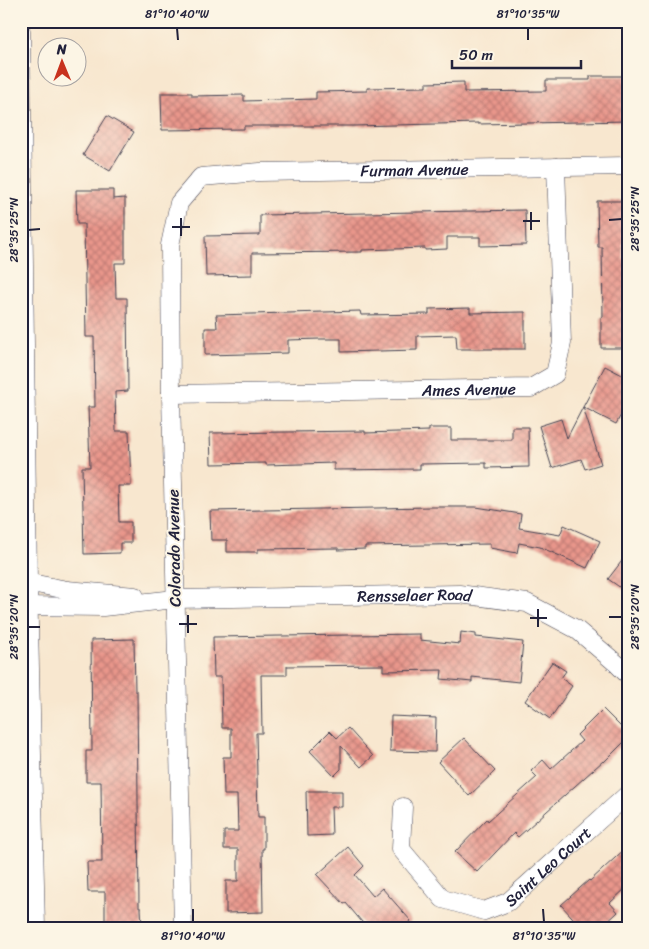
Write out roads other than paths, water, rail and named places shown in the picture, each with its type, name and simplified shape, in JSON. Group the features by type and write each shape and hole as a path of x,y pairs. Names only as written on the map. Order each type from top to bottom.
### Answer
{"street":[{"path":"21,30 25,606 36,928"},
{"name":"Furman Avenue","path":"201,177 260,172 628,166"},
{"name":"Ames Avenue","path":"171,394 531,388 556,374 562,343 556,167"},
{"name":"Colorado Avenue","path":"183,928 171,394 170,245 179,203 201,177"},
{"name":"Rensselaer Road","path":"25,582 68,590 175,599"},
{"name":"Rensselaer Road","path":"25,606 103,607 175,599 459,594 527,603 576,629 628,675"},
{"name":"Saint Leo Court","path":"403,806 401,849 443,898 484,911 508,902 628,794"}]}
